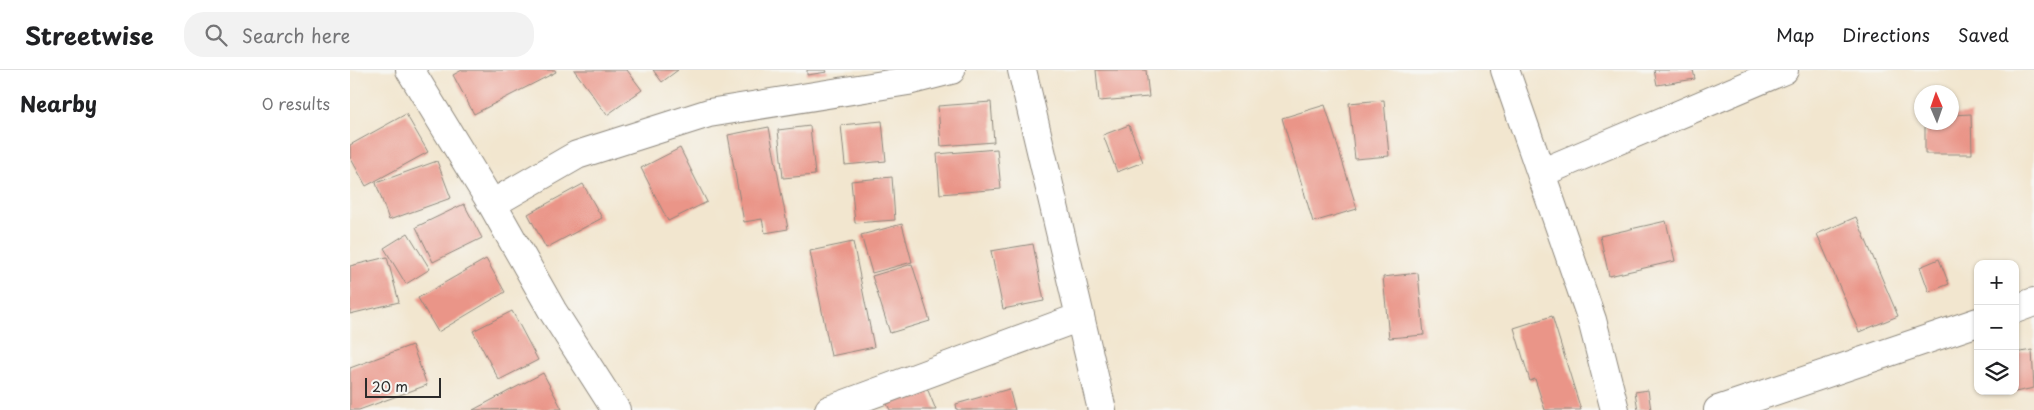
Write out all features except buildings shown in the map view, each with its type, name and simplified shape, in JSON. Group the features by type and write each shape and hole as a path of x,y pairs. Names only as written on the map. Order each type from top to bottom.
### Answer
{"street":[{"path":"410,70 492,204 552,310 616,410"},
{"path":"492,204 577,155 709,113 908,81 951,70"},
{"path":"1022,70 1102,410"},
{"path":"1505,70 1592,320 1615,410"},
{"path":"1541,173 1782,70"},
{"path":"2019,308 2034,302"},
{"path":"829,410 1080,318"},
{"path":"1718,410 1974,323"}]}
